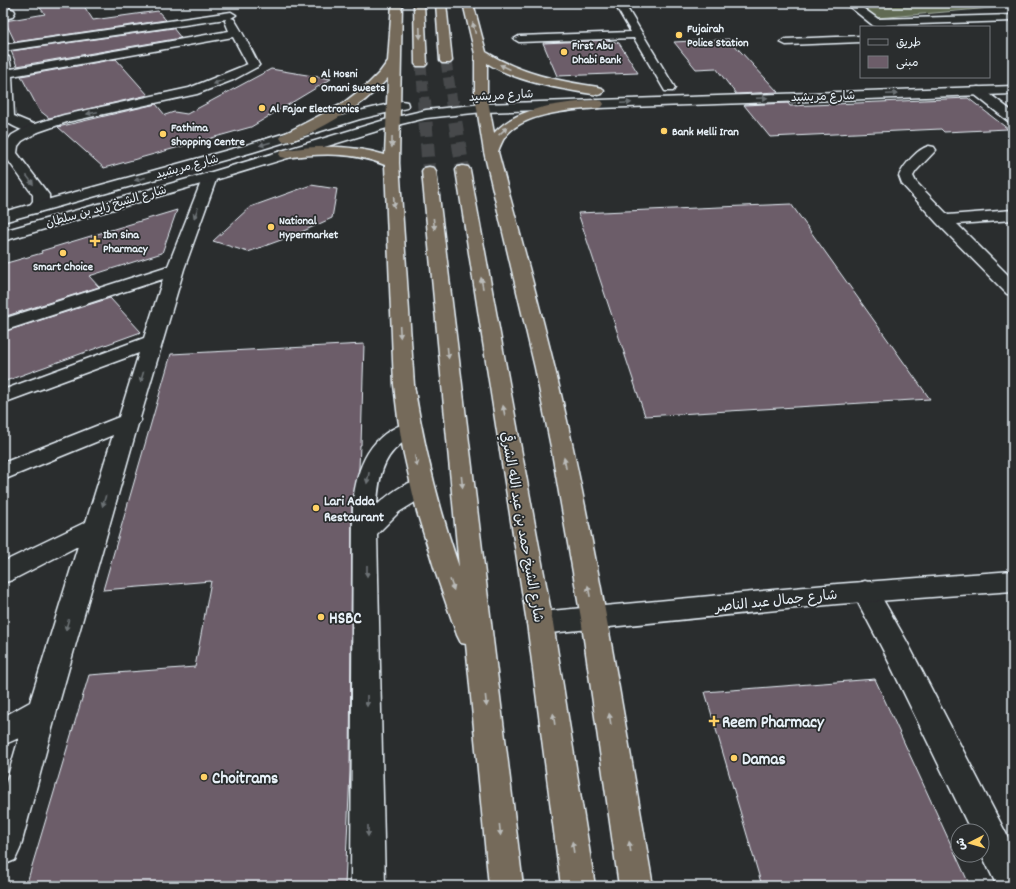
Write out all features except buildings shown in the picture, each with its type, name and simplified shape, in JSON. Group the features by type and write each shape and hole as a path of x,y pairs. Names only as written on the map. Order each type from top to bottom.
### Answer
{"highway":[{"path":"398,3 394,62 392,163 401,352 410,429 430,520 452,586 482,662"},
{"path":"419,3 421,64"},
{"path":"442,3 446,61"},
{"path":"468,3 481,54 482,102 491,152 546,368 594,618 636,886"},
{"path":"481,54 499,65 531,77 601,95"},
{"path":"288,138 332,116 361,97 382,79 394,62"},
{"path":"491,152 492,145 501,133 524,118 601,95"},
{"path":"286,154 315,150 344,151 371,155 392,163"},
{"name":"شارع الشيخ حمد بن عبد الله الشرقي","path":"463,170 540,623 578,886"},
{"path":"429,171 506,886"}],"street":[{"path":"36,208 40,201 41,195 10,153 11,145 17,138 33,129 64,119 193,91 229,77 253,65 237,33 232,28 230,21 231,15 237,3"},
{"path":"619,3 669,88"},
{"path":"850,3 879,25 1013,18"},
{"path":"3,9 10,12 8,15 3,17"},
{"path":"33,129 5,117 6,73 3,48 231,15"},
{"path":"6,73 237,33"},
{"path":"519,39 639,35"},
{"path":"786,42 860,39"},
{"path":"653,88 683,88"},
{"path":"393,89 415,101 451,107 482,102"},
{"name":"شارع مريشيد","path":"540,93 723,99 1013,90"},
{"path":"978,91 1013,118"},
{"name":"شارع مريشيد","path":"210,177 393,122 426,114 449,112 482,102 496,95"},
{"name":"شارع مريشيد","path":"466,96 482,102 601,95"},
{"path":"991,100 1013,100"},
{"name":"شارع مريشيد","path":"36,208 415,101"},
{"path":"393,106 417,107 449,112 470,118 486,127"},
{"path":"929,150 909,169 906,176 909,184 1013,290"},
{"path":"3,849 42,710 96,527 130,420 152,341 175,269 210,177"},
{"name":"شارع الشيخ زايد بن سلطان","path":"3,236 210,177"},
{"name":"شارع الشيخ زايد بن سلطان","path":"3,217 36,208"},
{"path":"943,220 1013,215"},
{"path":"3,325 175,269"},
{"path":"3,397 152,341"},
{"path":"3,472 130,420"},
{"path":"368,886 365,503 367,478 371,464 388,443 410,429"},
{"path":"366,532 385,510 408,493 422,487"},
{"path":"3,573 96,527"},
{"name":"شارع جمال عبد الناصر","path":"540,623 865,591 1013,581"},
{"path":"865,591 896,648 1013,882"},
{"path":"3,732 42,710"}],"green space":[{"path":"857,3 1013,3 1013,6 877,18"}],"tunnel":[{"path":"446,61 452,102"},
{"path":"421,64 424,102"},
{"path":"424,101 429,171"},
{"path":"452,101 463,170"}],"place":[{"name":"Fujairah Police Station","path":"679,35"},
{"name":"First Abu Dhabi Bank","path":"564,52"},
{"name":"Al Hosni Omani Sweets","path":"313,80"},
{"name":"Al Fajar Electronics","path":"262,108"},
{"name":"Bank Melli Iran","path":"664,131"},
{"name":"Fathima Shopping Centre","path":"163,134"},
{"name":"National Hypermarket","path":"271,227"},
{"name":"Ibn Sina Pharmacy","path":"95,241"},
{"name":"Smart Choice","path":"63,253"},
{"name":"Lari Adda Restaurant","path":"316,508"},
{"name":"HSBC","path":"321,617"},
{"name":"Reem Pharmacy","path":"714,721"},
{"name":"Damas","path":"734,758"},
{"name":"Choitrams","path":"204,777"}]}
